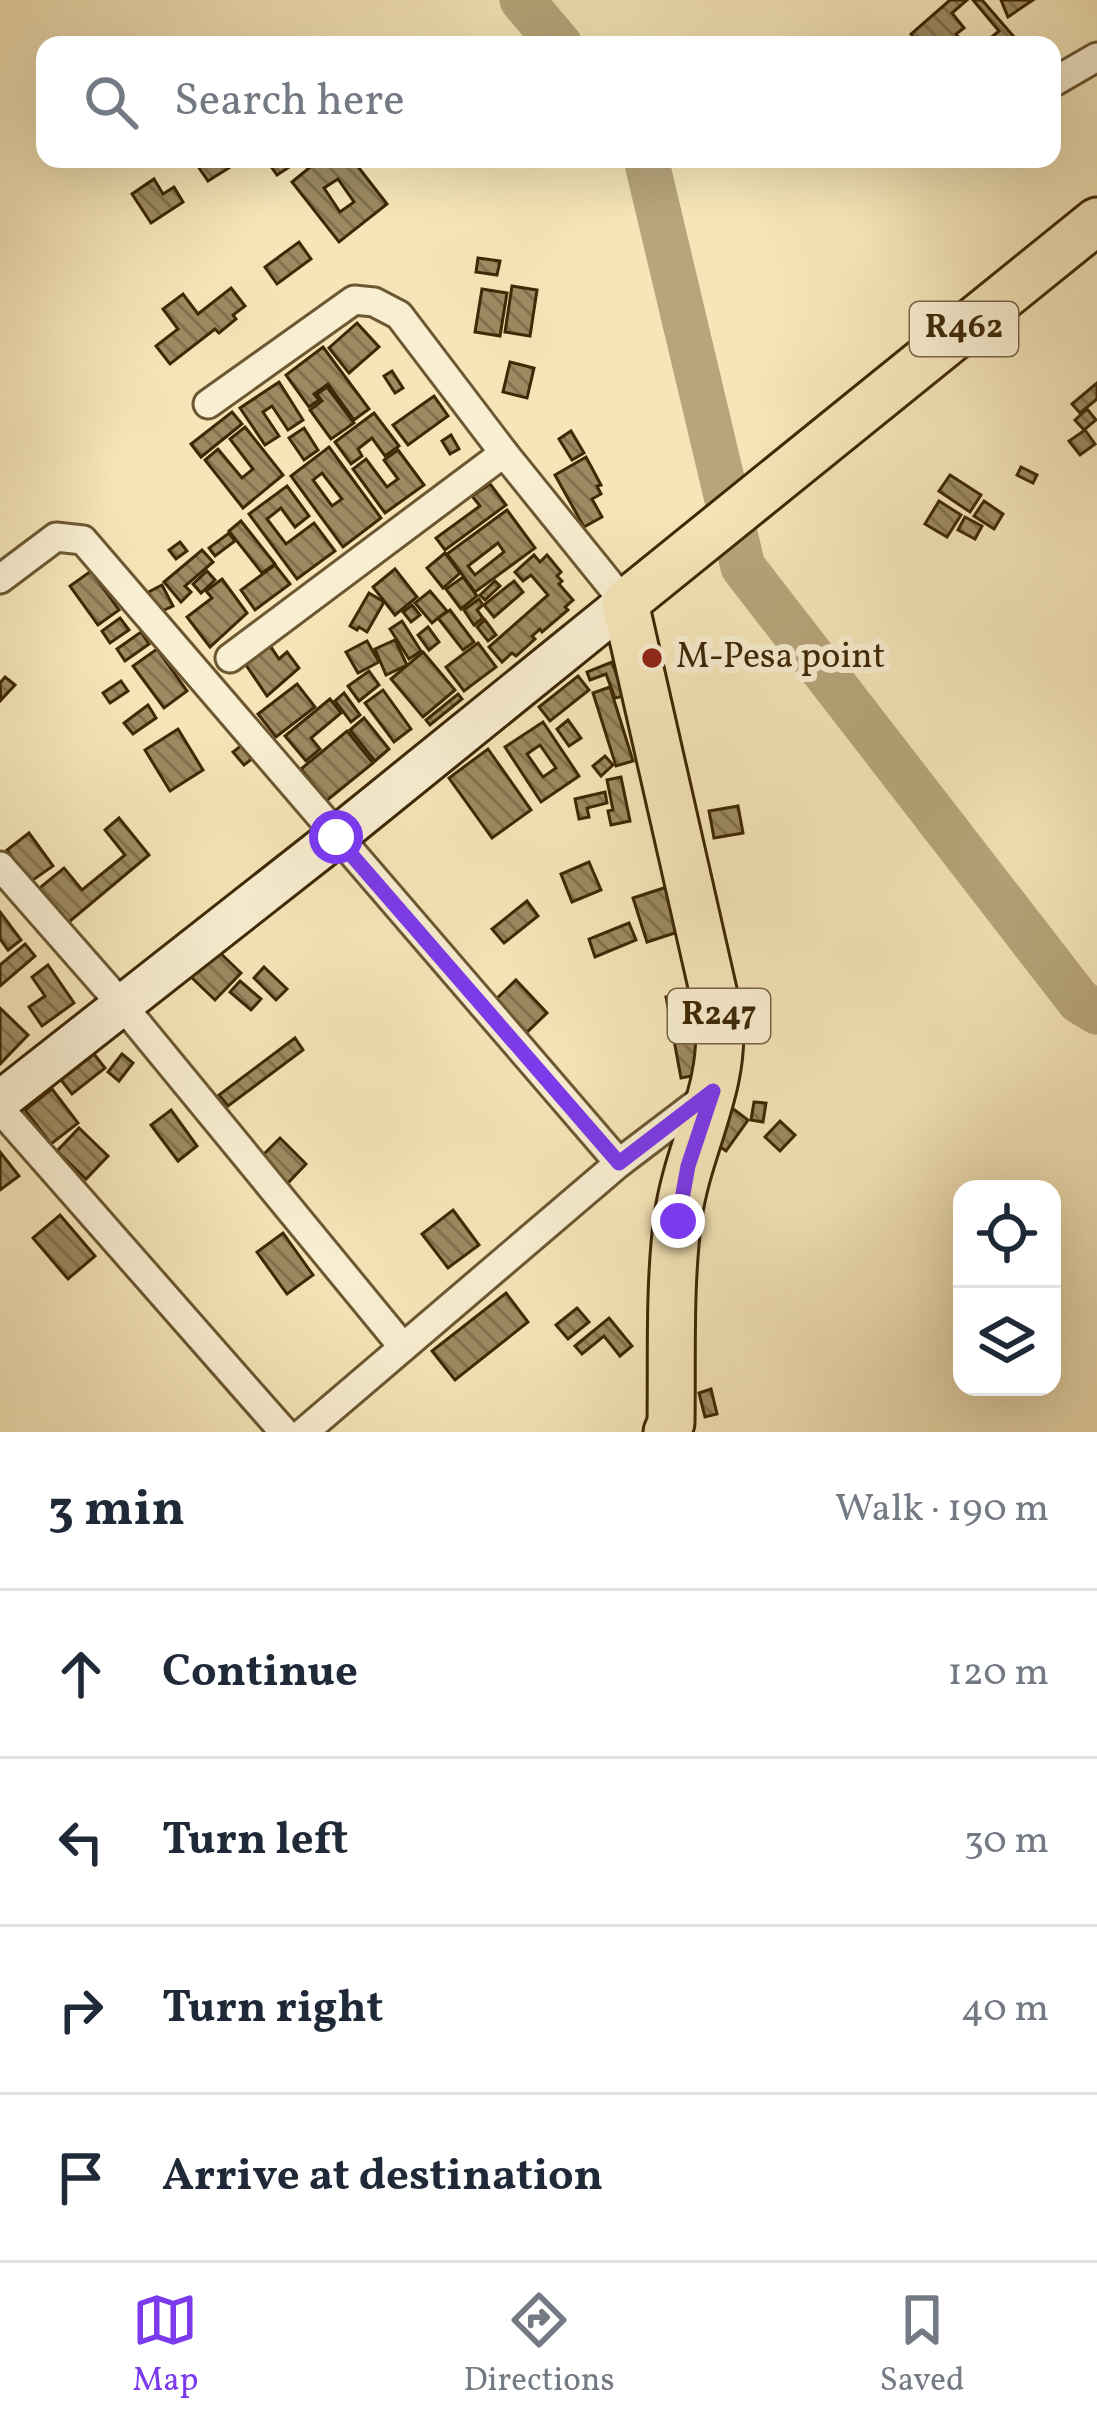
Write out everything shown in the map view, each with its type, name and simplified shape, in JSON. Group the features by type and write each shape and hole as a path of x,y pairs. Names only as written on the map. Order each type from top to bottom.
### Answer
{"main road":[{"name":"R462","path":"625,603 1097,221"},
{"name":"R247","path":"625,603 719,1017 722,1052 688,1166 678,1221 670,1429"}],"street":[{"path":"1061,78 1097,57"},
{"path":"208,404 354,300 374,302 400,315 504,454 625,603 0,1105 284,1432"},
{"path":"230,658 504,454"},
{"path":"0,579 56,537 83,540 619,1163"},
{"path":"0,866 122,1005 403,1346"},
{"path":"304,1432 619,1163 713,1091"}],"building":[{"path":"950,0 967,0 952,13 964,28 958,36 911,34"},
{"path":"973,0 982,0 1013,36 993,36 999,31"},
{"path":"1001,0 1033,0 1008,17"},
{"path":"199,168 229,168 208,181"},
{"path":"309,168 359,168 387,204 339,242 292,182","holes":["338,179 354,202 340,212 324,188"]},
{"path":"154,179 163,194 174,187 183,202 151,223 132,194"},
{"path":"299,242 311,259 277,284 265,267"},
{"path":"478,258 500,261 497,275 476,272"},
{"path":"512,286 537,290 530,336 505,332"},
{"path":"231,288 245,306 233,315 236,319 170,364 156,346 178,329 163,309 183,294 198,314"},
{"path":"482,289 507,293 500,336 475,332"},
{"path":"357,323 379,347 349,373 329,348"},
{"path":"323,347 369,409 354,420 328,384 314,394 319,400 309,407 286,375"},
{"path":"510,362 534,368 527,398 503,392"},
{"path":"392,371 403,388 395,393 384,376"},
{"path":"279,382 303,420 288,430 272,406 263,412 279,436 265,445 240,408"},
{"path":"1097,383 1097,399 1080,413 1072,404"},
{"path":"327,387 354,423 331,439 310,410 322,401 317,394"},
{"path":"434,396 448,416 408,445 393,425"},
{"path":"1087,409 1096,420 1084,430 1075,420"},
{"path":"232,412 242,424 201,457 191,444"},
{"path":"374,413 399,446 385,456 372,438 358,449 362,456 351,464 335,442"},
{"path":"245,427 283,475 243,508 205,460 218,449 242,478 253,469 230,439"},
{"path":"304,428 318,450 304,460 289,438"},
{"path":"1085,430 1095,444 1080,455 1069,441"},
{"path":"571,431 584,453 572,460 559,439"},
{"path":"451,435 459,449 450,454 442,441"},
{"path":"329,447 381,518 343,547 291,476","holes":["322,473 342,499 332,506 313,480"]},
{"path":"398,450 424,485 385,513 353,469 366,459 387,487 398,479 384,460"},
{"path":"586,457 601,485 597,486 601,494 592,499 602,517 584,527 555,475"},
{"path":"1021,467 1037,475 1033,483 1017,475"},
{"path":"950,475 981,495 970,512 939,491"},
{"path":"490,484 506,505 445,550 436,538 480,506 472,496"},
{"path":"287,486 309,516 295,527 281,508 267,519 286,544 314,523 335,551 297,579 249,514"},
{"path":"939,501 961,515 947,537 925,524"},
{"path":"984,501 1003,514 994,529 974,516"},
{"path":"507,510 535,548 475,592 447,554","holes":["498,543 504,552 475,575 468,566"]},
{"path":"965,517 982,526 975,539 958,530"},
{"path":"241,521 275,564 262,573 229,531"},
{"path":"229,533 235,541 215,556 209,548"},
{"path":"180,542 187,551 176,559 169,550"},
{"path":"202,550 213,562 185,586 191,592 181,602 164,582"},
{"path":"445,553 460,573 443,588 427,568"},
{"path":"534,555 540,562 547,555 561,572 559,584 573,600 565,607 568,610 532,636 535,639 516,656 512,653 502,662 489,647 548,595 531,575 523,581 515,572"},
{"path":"275,565 290,584 255,610 241,590"},
{"path":"395,569 417,597 395,615 373,587"},
{"path":"91,571 119,610 98,625 70,586"},
{"path":"207,571 215,580 201,593 193,584"},
{"path":"463,577 477,596 461,609 446,589"},
{"path":"222,579 247,613 210,647 187,617 212,598 206,591"},
{"path":"495,581 500,586 485,600 480,595"},
{"path":"514,581 523,592 494,617 484,605"},
{"path":"162,585 173,606 155,614 145,594"},
{"path":"430,591 447,611 432,623 415,603"},
{"path":"369,593 384,602 367,632 350,626"},
{"path":"479,599 483,605 477,610 483,618 474,625 464,610"},
{"path":"412,605 420,615 411,622 403,612"},
{"path":"450,610 474,642 463,650 438,618"},
{"path":"120,618 129,630 110,643 102,631"},
{"path":"485,620 496,635 488,641 477,627"},
{"path":"402,621 421,651 409,659 390,629"},
{"path":"428,627 439,642 429,650 418,635"},
{"path":"141,632 149,644 125,661 117,649"},
{"path":"265,638 279,659 287,652 299,668 267,696 240,656"},
{"path":"395,640 407,665 386,675 375,649"},
{"path":"367,641 379,662 358,673 346,652"},
{"path":"478,643 496,667 464,691 446,667"},
{"path":"157,649 187,691 164,708 133,666"},
{"path":"423,652 455,690 423,717 391,679"},
{"path":"612,662 624,696 615,698 606,674 590,680 587,672"},
{"path":"369,671 379,685 359,701 348,686"},
{"path":"578,676 589,690 550,721 539,707"},
{"path":"5,677 15,685 1,700 0,683"},
{"path":"121,681 128,691 110,703 103,693"},
{"path":"297,684 315,707 276,737 258,714"},
{"path":"610,687 633,761 616,766 593,693"},
{"path":"383,690 411,729 394,742 365,703"},
{"path":"344,693 360,715 351,722 335,701"},
{"path":"458,694 462,699 430,725 426,720"},
{"path":"330,699 341,713 311,738 320,749 306,761 285,736"},
{"path":"148,705 156,718 133,734 124,723"},
{"path":"364,718 389,749 375,761 350,730"},
{"path":"568,720 581,738 569,746 557,729"},
{"path":"543,722 579,776 541,802 505,747","holes":["540,745 556,768 543,777 527,754"]},
{"path":"178,729 203,770 170,791 145,750"},
{"path":"347,731 373,763 326,801 301,769"},
{"path":"242,745 253,758 244,765 233,752"},
{"path":"488,749 531,810 492,838 449,778"},
{"path":"605,756 613,765 601,776 593,766"},
{"path":"621,777 630,821 611,825 607,780"},
{"path":"605,792 607,803 587,808 589,817 579,819 575,799"},
{"path":"738,806 743,833 714,838 709,811"},
{"path":"119,818 149,855 64,926 36,891 64,868 82,890 125,855 105,830"},
{"path":"29,833 53,866 30,882 7,850"},
{"path":"589,862 601,890 572,902 561,874"},
{"path":"673,885 687,929 647,942 633,898"},
{"path":"527,901 538,916 504,943 492,929"},
{"path":"0,912 21,940 8,950 0,939"},
{"path":"629,923 636,940 595,957 589,939"},
{"path":"25,944 35,956 0,986 0,965"},
{"path":"216,949 241,973 215,1000 190,976"},
{"path":"48,965 74,1003 42,1026 29,1007 45,996 32,977"},
{"path":"264,967 287,989 276,1000 254,978"},
{"path":"516,980 547,1013 525,1034 494,1001"},
{"path":"240,981 261,999 251,1010 230,992"},
{"path":"697,991 711,1072 681,1078 666,997"},
{"path":"0,1008 28,1035 0,1064"},
{"path":"295,1038 303,1050 228,1106 219,1095"},
{"path":"94,1054 105,1068 72,1094 61,1080"},
{"path":"122,1054 133,1063 119,1081 108,1072"},
{"path":"52,1089 78,1123 51,1144 25,1110"},
{"path":"754,1102 766,1103 763,1122 751,1120"},
{"path":"732,1108 748,1120 726,1151 709,1139"},
{"path":"171,1110 197,1146 178,1161 151,1125"},
{"path":"780,1121 795,1135 780,1151 765,1137"},
{"path":"79,1128 108,1156 86,1179 57,1151"},
{"path":"280,1138 306,1164 286,1185 260,1158"},
{"path":"0,1152 19,1176 0,1190"},
{"path":"453,1210 479,1245 448,1268 422,1234"},
{"path":"60,1215 95,1256 68,1279 33,1238"},
{"path":"283,1233 313,1275 287,1294 257,1252"},
{"path":"506,1293 528,1322 455,1380 432,1351"},
{"path":"577,1308 589,1322 568,1339 556,1325"},
{"path":"609,1318 632,1346 620,1356 604,1336 582,1354 575,1346"},
{"path":"711,1389 717,1414 705,1417 699,1393"}],"waterway":[{"path":"522,0 552,36"},
{"path":"648,168 743,567 1079,1001 1097,1012"}],"place":[{"name":"M-Pesa point","path":"652,658"}],"route":[{"path":"336,837 619,1163 713,1091 688,1166 678,1221"}]}
